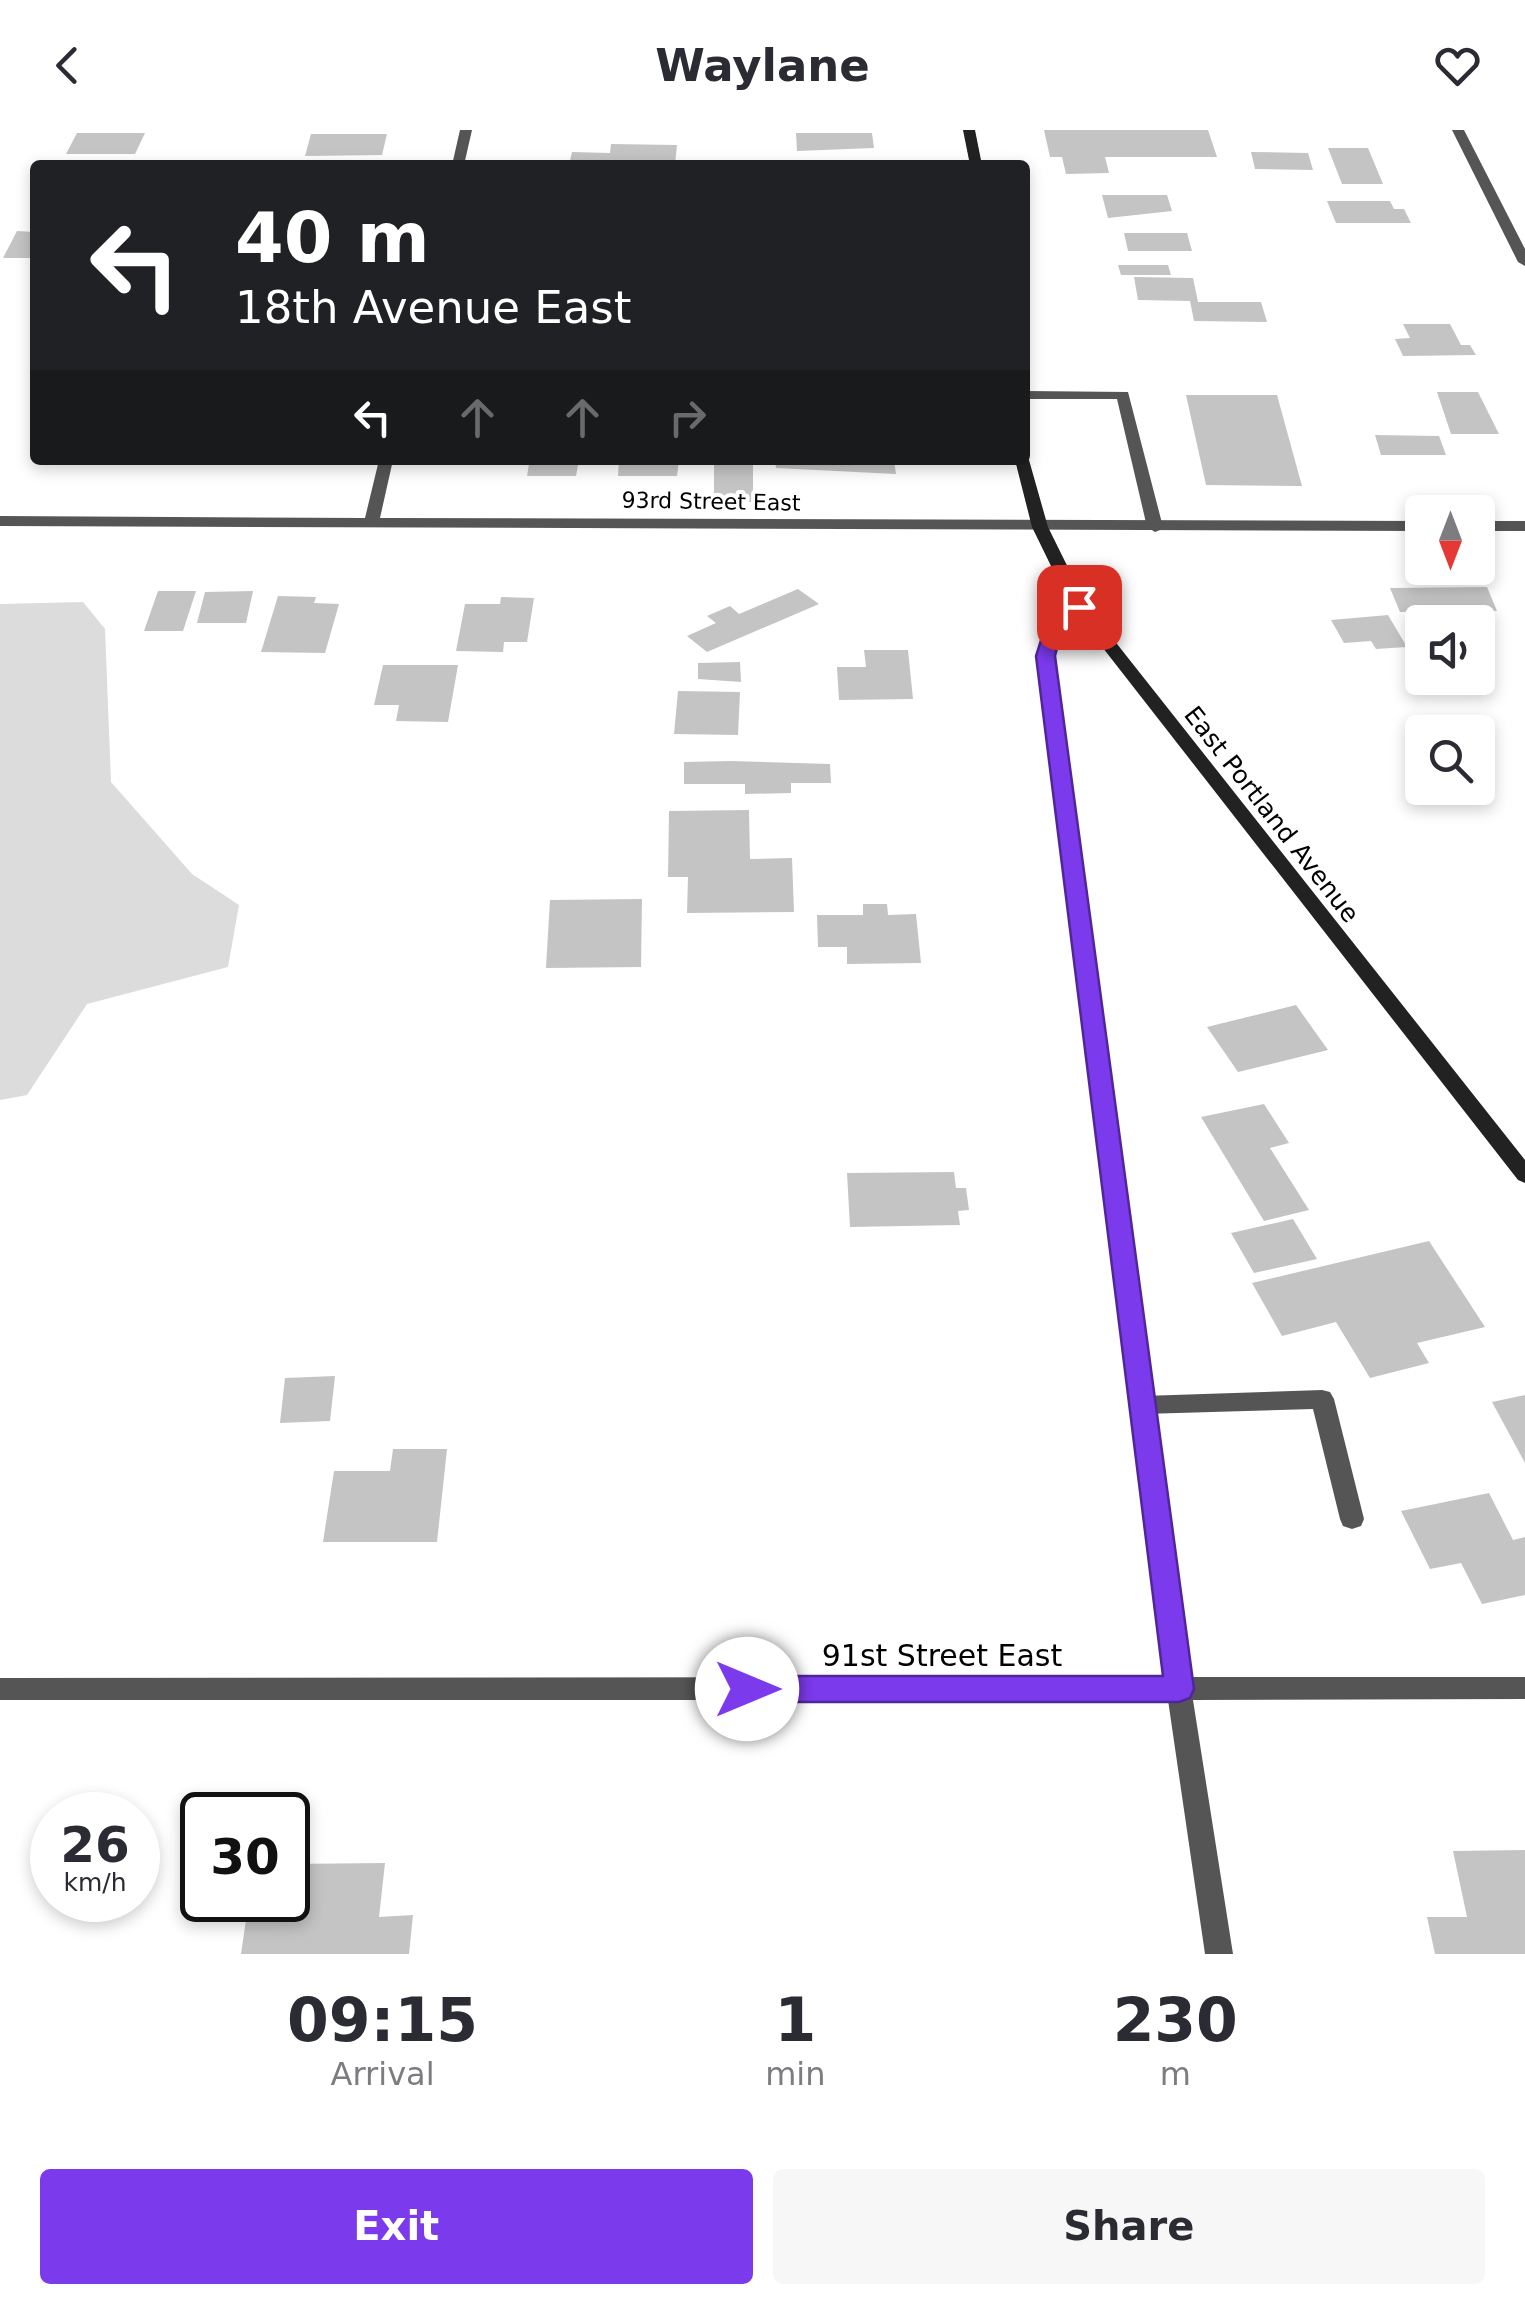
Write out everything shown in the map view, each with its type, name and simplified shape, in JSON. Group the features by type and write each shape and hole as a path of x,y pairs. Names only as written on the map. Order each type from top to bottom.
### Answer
{"main road":[{"path":"969,130 975,160"},
{"name":"East Portland Avenue","path":"1023,465 1040,527 1079,607 1525,1175"}],"street":[{"path":"459,160 466,130"},
{"path":"1458,130 1525,262"},
{"path":"1030,395 1124,395 1155,526"},
{"path":"372,520 385,465"},
{"name":"93rd Street East","path":"0,521 1405,526"},
{"path":"1495,526 1525,526"},
{"path":"1079,607 1055,622 1046,656 1179,1689 1219,1954"},
{"path":"1142,1405 1322,1399 1352,1518"},
{"name":"91st Street East","path":"0,1689 1525,1688"}],"shaded area":[{"path":"83,602 105,629 111,782 192,874 239,905 228,967 87,1004 27,1095 0,1100 0,604"}],"building":[{"path":"1044,130 1208,130 1217,157 1105,157 1109,173 1066,174 1062,157 1050,157"},
{"path":"77,133 145,133 135,154 66,154"},
{"path":"796,133 872,133 874,148 797,151"},
{"path":"311,134 387,134 382,155 305,156"},
{"path":"611,144 677,145 676,160 570,160 572,152 610,153"},
{"path":"1328,148 1368,148 1383,184 1342,184"},
{"path":"1251,152 1308,153 1313,170 1255,169"},
{"path":"1102,195 1167,195 1172,211 1108,218"},
{"path":"1327,201 1390,201 1394,209 1404,209 1411,223 1336,223"},
{"path":"17,231 30,232 30,258 3,258"},
{"path":"1124,233 1187,233 1192,251 1128,251"},
{"path":"1118,265 1168,265 1171,275 1121,275"},
{"path":"1134,277 1193,278 1198,302 1261,302 1267,322 1194,321 1190,301 1138,300"},
{"path":"1403,324 1450,324 1461,345 1470,345 1476,355 1403,356 1395,339 1410,338"},
{"path":"1437,392 1478,392 1499,434 1451,434"},
{"path":"1186,395 1277,395 1302,486 1206,485"},
{"path":"1375,435 1439,436 1446,455 1381,455"},
{"path":"529,465 578,465 576,476 527,476"},
{"path":"619,465 678,465 677,476 618,476"},
{"path":"714,465 753,465 753,502 714,503"},
{"path":"776,465 895,465 896,474"},
{"path":"1487,587 1494,605 1405,605 1405,612 1400,612 1390,588"},
{"path":"798,589 819,604 707,652 687,636 716,623 707,616 730,606 739,614"},
{"path":"158,591 196,591 183,631 144,631"},
{"path":"253,591 246,623 197,623 205,592"},
{"path":"278,596 316,597 314,603 339,604 325,653 261,652"},
{"path":"501,597 534,598 527,642 504,642 503,652 456,651 465,604 500,604"},
{"path":"1388,615 1405,647 1376,649 1371,641 1344,643 1331,620"},
{"path":"864,650 908,650 913,699 839,700 837,667 866,667"},
{"path":"740,662 741,682 698,679 698,663"},
{"path":"383,665 458,665 448,722 396,721 399,705 374,705"},
{"path":"678,691 740,692 738,735 674,734"},
{"path":"684,762 830,764 831,783 791,783 791,793 745,794 745,784 684,784"},
{"path":"749,810 750,859 792,858 794,912 687,913 688,877 668,877 669,811"},
{"path":"642,899 641,967 546,968 550,900"},
{"path":"863,904 887,904 888,915 916,914 921,963 847,964 847,947 818,947 817,915 863,915"},
{"path":"1296,1005 1328,1050 1238,1072 1207,1027"},
{"path":"1264,1104 1289,1143 1270,1148 1309,1210 1264,1221 1201,1117"},
{"path":"954,1172 956,1188 966,1188 969,1210 958,1211 960,1225 850,1227 847,1173"},
{"path":"1293,1219 1317,1259 1254,1273 1231,1233"},
{"path":"1429,1241 1485,1327 1417,1343 1429,1363 1370,1378 1336,1322 1282,1336 1252,1283"},
{"path":"335,1376 330,1421 280,1423 285,1378"},
{"path":"1525,1395 1525,1463 1492,1402"},
{"path":"393,1449 447,1449 437,1542 323,1542 334,1471 390,1471"},
{"path":"1489,1493 1513,1540 1525,1537 1525,1595 1482,1604 1461,1563 1430,1569 1401,1511"},
{"path":"1525,1850 1525,1954 1435,1954 1427,1917 1467,1917 1453,1851"},
{"path":"385,1863 379,1917 413,1915 409,1954 241,1954 246,1922 310,1922 310,1864"}],"route":[{"path":"747,1689 1179,1689 1046,656 1055,622 1079,607"}]}
